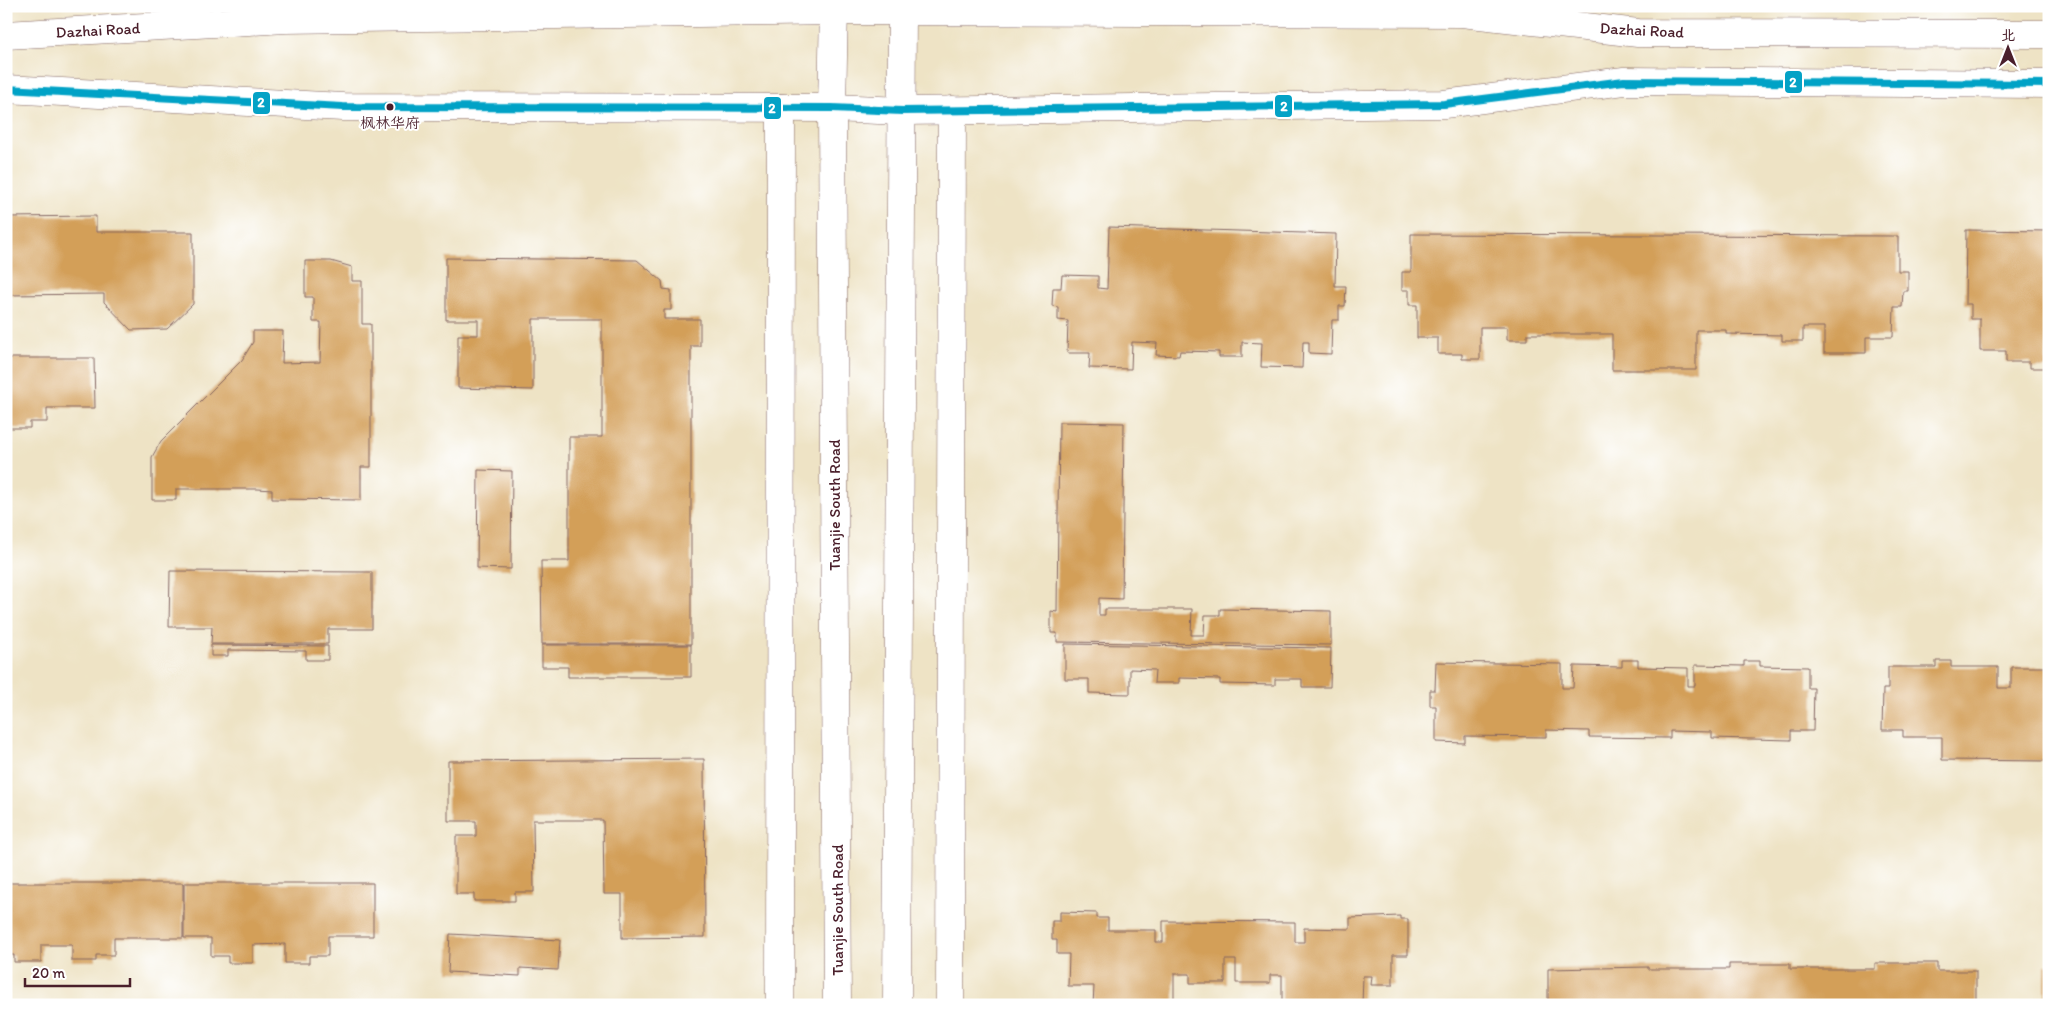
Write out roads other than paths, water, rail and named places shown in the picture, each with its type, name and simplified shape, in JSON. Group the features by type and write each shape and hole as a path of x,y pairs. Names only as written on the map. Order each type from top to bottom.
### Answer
{"main road":[{"name":"Dazhai Road","path":"6,35 285,19 834,9 1462,13 1638,33 2049,34"},
{"name":"Tuanjie South Road","path":"834,9 832,108 837,1005"},
{"path":"897,1005 902,9"},
{"path":"6,89 343,107 832,108 902,111 1444,104 1624,81 2049,84"},
{"path":"780,1005 782,108"},
{"path":"950,1005 952,110"}],"place":[{"name":"枫林华府","path":"390,107"}]}
